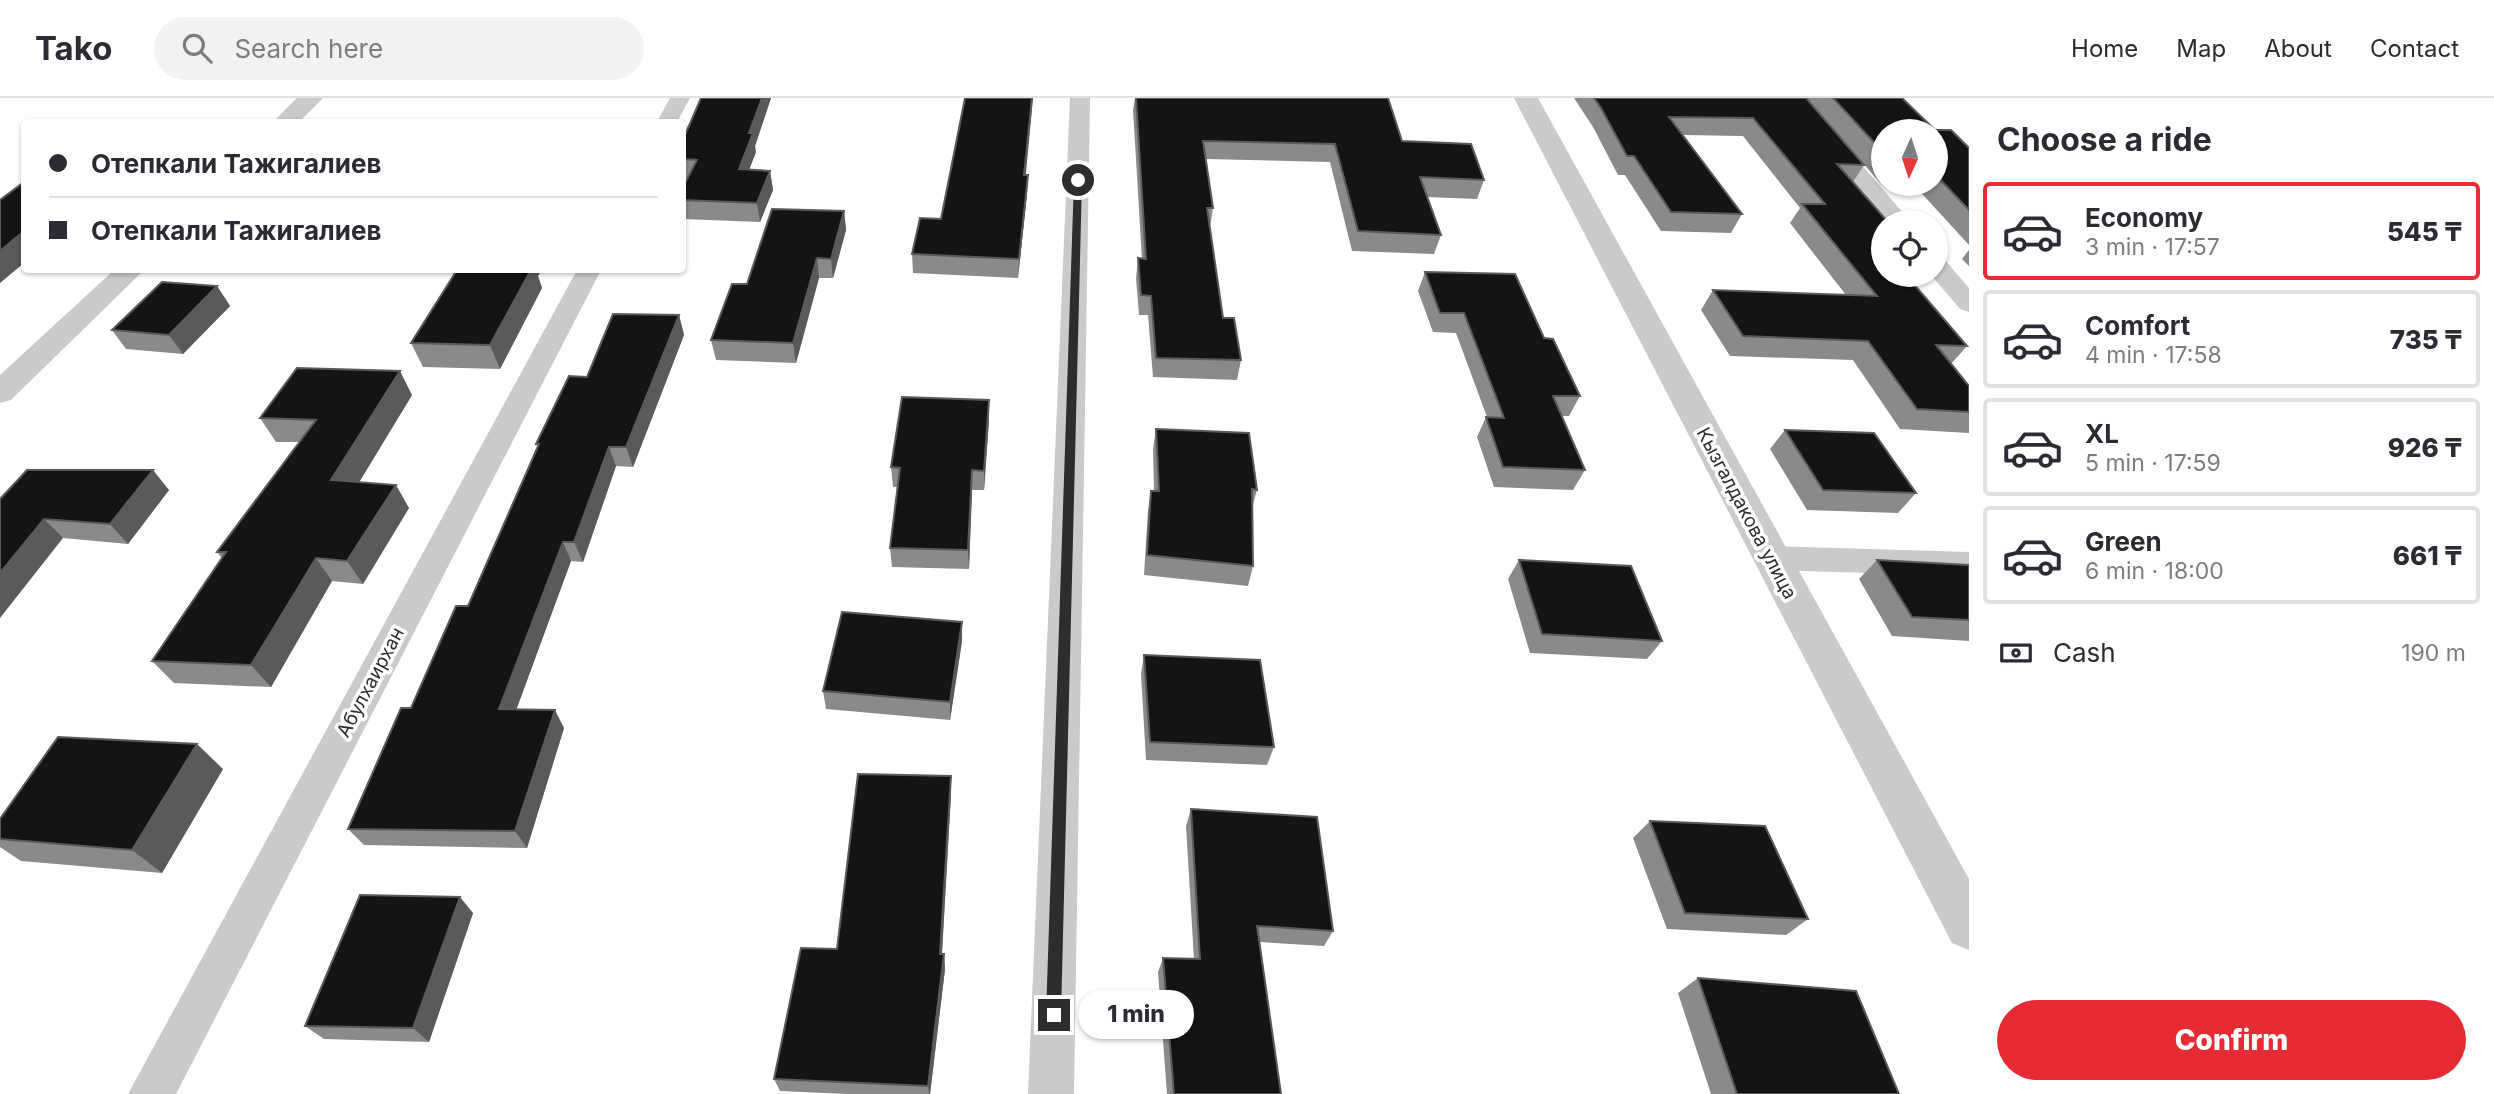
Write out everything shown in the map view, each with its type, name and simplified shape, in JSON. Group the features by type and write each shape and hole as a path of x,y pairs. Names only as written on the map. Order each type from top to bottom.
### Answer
{"street":[{"path":"288,119 311,98"},
{"path":"669,119 680,98"},
{"path":"1051,1094 1080,98"},
{"name":"Кызгалдакова улица","path":"1526,98 1969,927"},
{"path":"1793,98 1889,210"},
{"path":"0,393 127,273"},
{"name":"Абулхаирхан","path":"151,1094 587,273"},
{"path":"1948,279 1969,304"},
{"path":"1771,558 1969,564"}],"building":[{"path":"701,98 762,98 749,133 753,133 739,169 770,171 757,203 686,200 686,181 697,160 686,159 686,133"},
{"path":"965,98 1032,98 1024,175 1028,175 1019,259 912,254 920,218 941,219"},
{"path":"1136,98 1388,98 1402,141 1471,144 1484,180 1420,177 1441,235 1358,231 1335,144 1203,141 1213,208 1207,208 1223,318 1234,318 1241,360 1156,358 1151,296 1141,295 1138,258 1146,259"},
{"path":"1594,98 1806,98 1864,165 1837,164 1877,210 1871,210 1871,287 1916,287 1967,346 1936,345 1969,386 1969,412 1917,409 1868,341 1743,336 1713,290 1877,296 1802,204 1825,204 1753,118 1669,117 1742,214 1671,212 1634,156 1627,156"},
{"path":"1833,98 1902,98 1924,119 1871,119 1871,139"},
{"path":"1948,130 1969,148 1969,210 1948,188"},
{"path":"21,184 21,234 0,251 0,200"},
{"path":"772,209 844,211 831,259 817,258 793,343 711,340 732,284 747,284"},
{"path":"1425,272 1515,274 1544,338 1553,339 1580,396 1553,396 1585,470 1503,467 1486,417 1504,418 1464,313 1440,313"},
{"path":"455,273 529,273 490,345 411,343"},
{"path":"162,282 217,286 169,335 112,330"},
{"path":"613,314 679,315 626,447 609,447 574,542 563,542 499,709 555,710 515,831 348,829 401,708 411,708 456,606 468,606 539,444 536,444 569,376 587,377"},
{"path":"297,368 400,371 331,480 396,485 347,561 316,558 251,665 152,661 226,552 217,552 316,420 260,418"},
{"path":"902,397 989,400 984,471 972,470 968,550 890,548 900,468 891,467"},
{"path":"1156,429 1249,433 1257,490 1252,489 1253,566 1147,555 1151,491 1159,491"},
{"path":"1785,430 1874,433 1916,493 1823,490"},
{"path":"27,470 153,470 110,524 44,519 0,573 0,499"},
{"path":"1519,560 1631,566 1662,641 1542,634"},
{"path":"1877,560 1969,565 1969,620 1912,617"},
{"path":"842,612 962,622 950,702 823,691"},
{"path":"1144,655 1260,660 1274,747 1150,742"},
{"path":"58,737 197,744 132,850 0,839 0,819"},
{"path":"858,774 951,776 940,954 944,954 928,1086 774,1079 801,948 837,949"},
{"path":"1191,809 1317,817 1333,931 1257,926 1281,1094 1174,1094 1163,958 1200,959"},
{"path":"1650,821 1765,826 1808,919 1685,913"},
{"path":"360,895 460,897 413,1028 305,1026"},
{"path":"1698,978 1856,991 1899,1094 1737,1094"}],"route":[{"path":"1054,1015 1078,180"}]}
